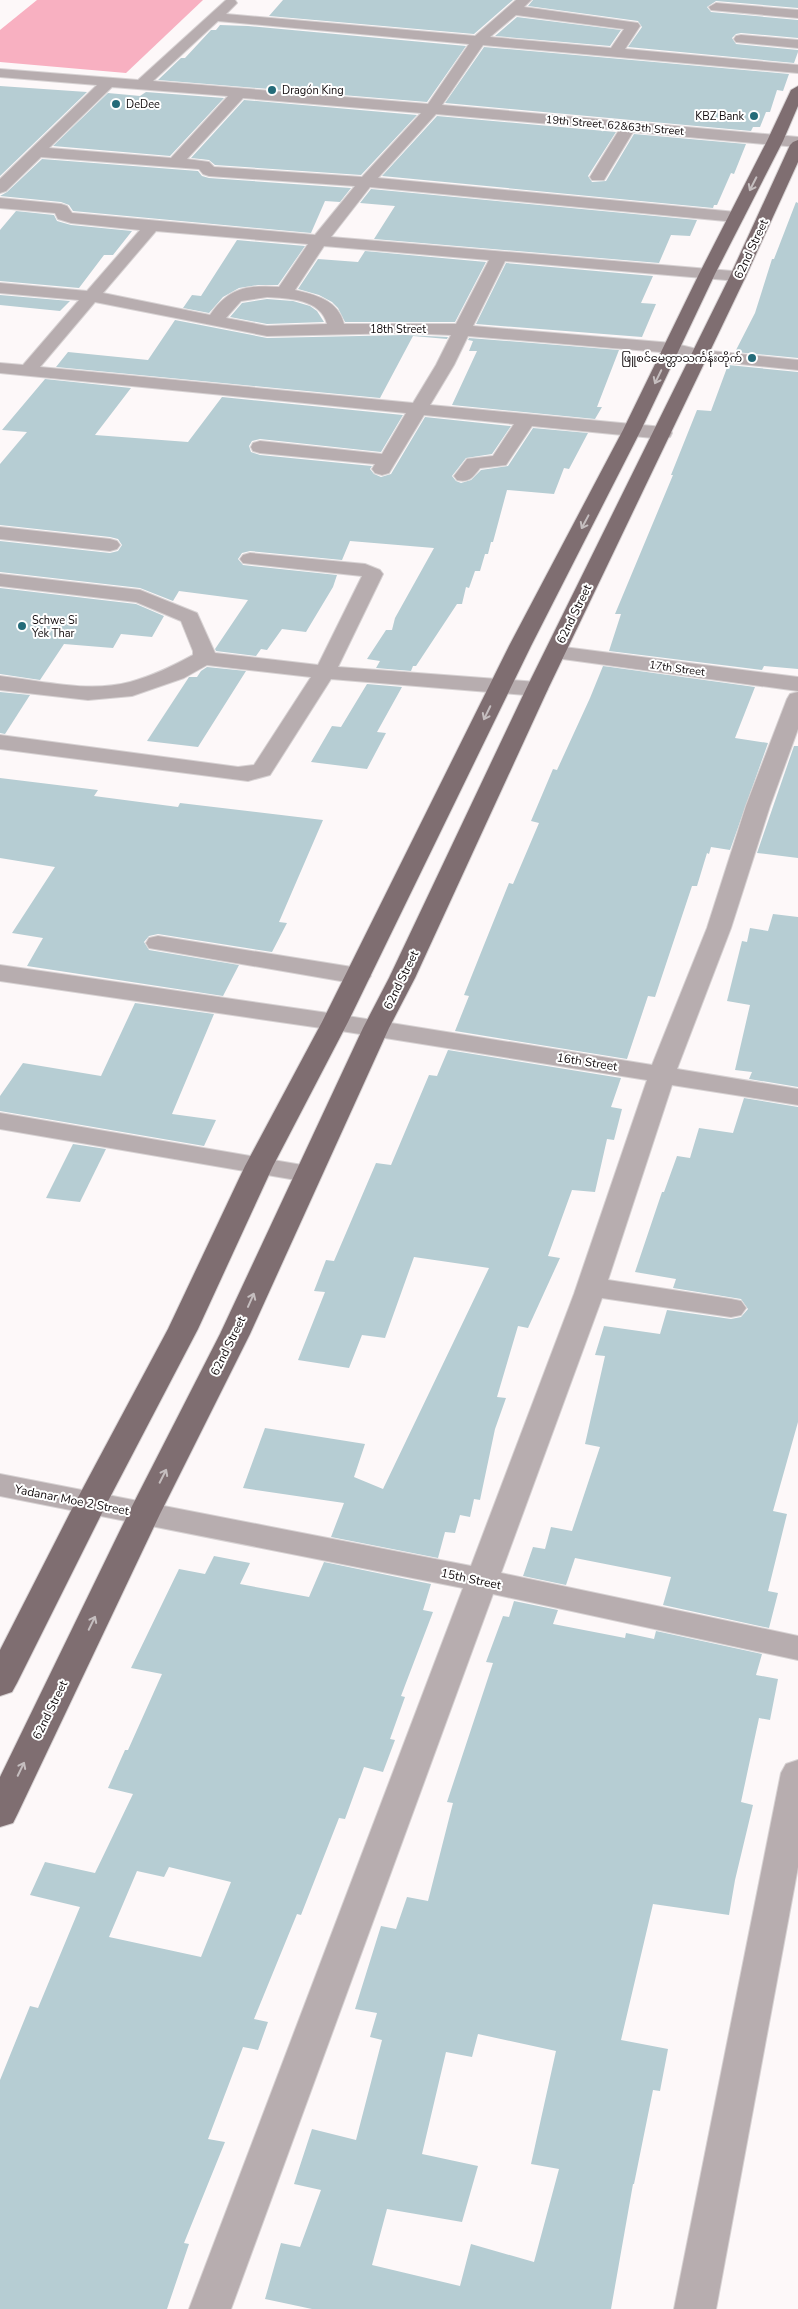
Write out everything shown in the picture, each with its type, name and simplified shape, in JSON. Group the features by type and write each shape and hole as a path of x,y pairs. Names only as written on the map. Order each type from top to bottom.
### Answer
{"main road":[{"path":"0,1683 91,1504 183,1330 259,1166 336,1022 500,686 632,430 736,217 790,143 798,90"},
{"name":"62nd Street","path":"0,1813 144,1514 235,1334 376,1028 402,978 537,689 701,355 738,276 790,143"}],"street":[{"path":"0,73 141,85 233,0"},
{"path":"284,293 319,241 366,182 432,109 479,40 515,3 567,16 633,26 615,53"},
{"path":"716,7 798,14"},
{"path":"216,16 798,69"},
{"path":"741,39 798,44"},
{"path":"0,188 108,83"},
{"name":"19th Street, 62&63th Street","path":"141,85 629,126 790,143"},
{"path":"175,163 239,93"},
{"path":"598,177 629,126"},
{"path":"37,152 204,165 209,171 366,182 736,217"},
{"path":"0,203 61,209 64,216 71,218 738,276"},
{"path":"27,371 152,226"},
{"path":"260,447 385,464 464,330 499,256"},
{"name":"18th Street","path":"0,288 90,296 266,331 405,328 464,330 672,348 701,355 798,365"},
{"path":"215,321 235,296 258,292 284,293 305,298 326,307 335,317 336,330"},
{"path":"0,368 663,432"},
{"path":"464,476 474,463 499,462 526,420"},
{"path":"0,533 110,545"},
{"path":"0,742 248,774 264,768 325,672 372,572 250,559"},
{"path":"0,580 140,596 190,617 204,651 204,658"},
{"name":"17th Street","path":"556,652 798,684"},
{"path":"0,684 88,694 132,689 176,673 204,658 325,672 537,689"},
{"path":"210,2309 592,1287 662,1074 719,928 758,806 798,699"},
{"path":"158,944 358,976"},
{"name":"16th Street","path":"0,973 376,1028 798,1098"},
{"path":"0,1121 308,1174"},
{"path":"592,1287 731,1308"},
{"name":"Yadanar Moe 2 Street","path":"0,1485 144,1514"},
{"name":"15th Street","path":"144,1514 481,1580 627,1613 798,1648"},
{"path":"695,2309 798,1773"}],"shaded area":[{"path":"37,0 203,0 126,73 0,62 0,30"}],"building":[{"path":"283,0 513,0 474,34 269,16"},
{"path":"533,0 798,0 798,8 716,1 707,7 711,12 798,20 798,38 741,33 736,34 732,38 736,44 798,50 798,52 794,63 628,47 642,27 638,21 528,6"},
{"path":"517,17 621,30 610,46 495,36"},
{"path":"220,25 466,46 427,102 158,80 181,58 185,58 211,30 216,30"},
{"path":"484,47 789,74 783,91 777,90 770,112 766,112 760,127 753,127 751,131 445,103"},
{"path":"0,86 87,92 0,176"},
{"path":"146,92 224,98 170,156 53,146 108,93 140,96"},
{"path":"244,100 417,115 361,175 215,165 209,160 191,158"},
{"path":"437,116 616,132 588,176 592,182 606,181 634,134 746,144 734,174 731,173 717,205 714,205 713,208 382,176"},
{"path":"42,159 198,171 202,176 209,178 351,188 340,202 325,201 311,233 73,211 69,205 61,202 0,196 7,192"},
{"path":"371,189 697,220 690,236 671,235 659,263 374,239 395,206 360,203"},
{"path":"796,202 798,203 798,358 735,352 755,313 772,259 774,259"},
{"path":"16,211 54,215 57,221 71,225 132,231 113,255 104,255 79,288 0,281 0,230"},
{"path":"237,240 305,246 278,285 258,285 239,288 223,297 209,313 183,308 192,295 201,296"},
{"path":"365,251 486,262 455,322 345,322 338,308 332,302 319,295 298,289 318,259 358,262"},
{"path":"506,263 653,276 641,303 656,304 642,337 476,324"},
{"path":"0,295 70,301 60,311 0,305"},
{"path":"267,299 293,301 310,306 317,311 324,322 267,324 230,317 242,303"},
{"path":"175,320 267,338 405,335 448,337 447,339 413,336 380,398 56,367 68,352 148,360"},
{"path":"469,338 619,350 597,407 602,407 595,419 452,405 477,351 469,351 473,341 468,340"},
{"path":"728,365 798,372 798,669 764,666 762,670 609,651 621,614 615,614 673,475 671,475 697,410 711,411"},
{"path":"45,379 131,388 95,435 188,442 222,397 403,415 381,452 260,439 252,441 249,446 251,452 260,455 372,466 370,469 374,474 381,477 391,474 425,417 511,426 492,454 466,458 452,476 461,483 471,480 481,470 508,466 533,428 588,433 569,469 564,468 554,494 507,490 493,542 491,542 488,554 485,554 480,571 475,571 469,588 466,587 462,604 457,604 416,666 413,666 411,671 376,668 380,661 367,659 386,630 392,630 395,618 434,548 350,541 342,560 250,551 242,553 238,559 243,565 337,575 333,587 306,632 282,629 267,650 261,649 256,656 216,651 215,649 248,600 179,591 173,601 140,588 0,572 0,541 110,553 118,551 122,545 118,539 110,537 0,525 0,464 27,432 2,430"},
{"path":"0,588 136,604 164,616 152,637 121,634 113,648 64,644 40,680 0,674"},
{"path":"603,666 755,687 735,738 768,743 730,850 711,847 709,854 707,853 697,886 692,886 655,997 648,996 627,1059 455,1031 469,996 464,995 509,883 513,884 539,823 531,821 553,769 557,770"},
{"path":"207,667 246,671 198,747 147,741 189,677 197,677"},
{"path":"367,684 402,687 377,732 386,733 367,769 311,762 332,726 341,727"},
{"path":"0,692 30,695 5,734 0,733"},
{"path":"794,746 798,746 798,858 757,853"},
{"path":"0,778 98,790 94,796 178,807 180,803 323,820 279,922 287,923 272,952 158,934 149,936 144,942 149,950 239,965 223,996 27,966 43,938 12,933 55,867 0,858"},
{"path":"773,914 798,917 798,1087 749,1079 752,1072 735,1070 750,1005 727,1001 742,941 747,942 750,928 768,931"},
{"path":"135,1003 214,1014 172,1114 216,1120 204,1146 0,1111 0,1096 23,1063 101,1076"},
{"path":"448,1050 621,1078 611,1107 622,1109 614,1140 607,1139 595,1192 572,1190 548,1256 560,1258 528,1328 518,1326 497,1397 506,1398 495,1429 480,1500 474,1499 470,1517 460,1515 455,1533 445,1532 438,1558 331,1537 344,1503 243,1488 265,1428 365,1444 354,1477 383,1489 489,1268 414,1257 385,1338 362,1335 349,1368 298,1360 325,1292 314,1291 326,1260 334,1261 376,1163 391,1165 429,1075 437,1076"},
{"path":"744,1098 798,1107 798,1422 773,1511 787,1514 768,1591 778,1593 769,1628 663,1605 671,1577 575,1558 566,1585 523,1576 533,1547 545,1549 551,1527 572,1531 600,1447 585,1444 605,1356 595,1355 604,1326 660,1334 667,1310 731,1319 741,1317 748,1309 741,1299 673,1288 676,1279 635,1272 662,1192 664,1192 677,1156 690,1158 699,1128 733,1133"},
{"path":"73,1144 106,1149 80,1202 46,1198"},
{"path":"214,1556 250,1563 240,1584 309,1597 324,1562 431,1584 423,1610 433,1612 401,1696 405,1697 390,1739 395,1740 383,1772 364,1767 345,1819 339,1818 301,1915 297,1914 254,2019 268,2022 258,2050 243,2047 208,2139 225,2142 184,2243 189,2244 167,2309 0,2309 0,2080 30,2006 38,2008 80,1907 30,1895 45,1862 95,1873 133,1794 108,1788 125,1750 128,1750 162,1674 131,1668 179,1569 205,1574","holes":["169,1867 231,1882 201,1957 109,1937 137,1871 164,1877"]},
{"path":"514,1601 558,1610 553,1624 625,1638 626,1633 654,1639 656,1631 762,1654 756,1675 778,1679 770,1720 759,1718 741,1802 753,1805 735,1880 729,1915 653,1904 621,2040 668,2049 660,2091 653,2090 633,2184 611,2309 312,2309 265,2299 281,2243 300,2247 321,2190 294,2184 312,2129 356,2140 382,2040 370,2037 377,2013 355,2009 381,1926 396,1929 407,1897 428,1901 453,1803 447,1802 493,1663 486,1662 503,1616 509,1617","holes":["478,2034 556,2051 531,2164 559,2169 534,2262 471,2244 460,2286 372,2265 387,2209 462,2222 478,2166 422,2154 446,2052 472,2057"]}],"place":[{"name":"Dragón King","path":"272,90"},
{"name":"DeDee","path":"116,104"},
{"name":"KBZ Bank","path":"754,116"},
{"name":"ဖြူစင်မေတ္တာသင်္ကန်းတိုက်","path":"752,358"},
{"name":"Schwe Si Yek Thar","path":"22,626"}]}
